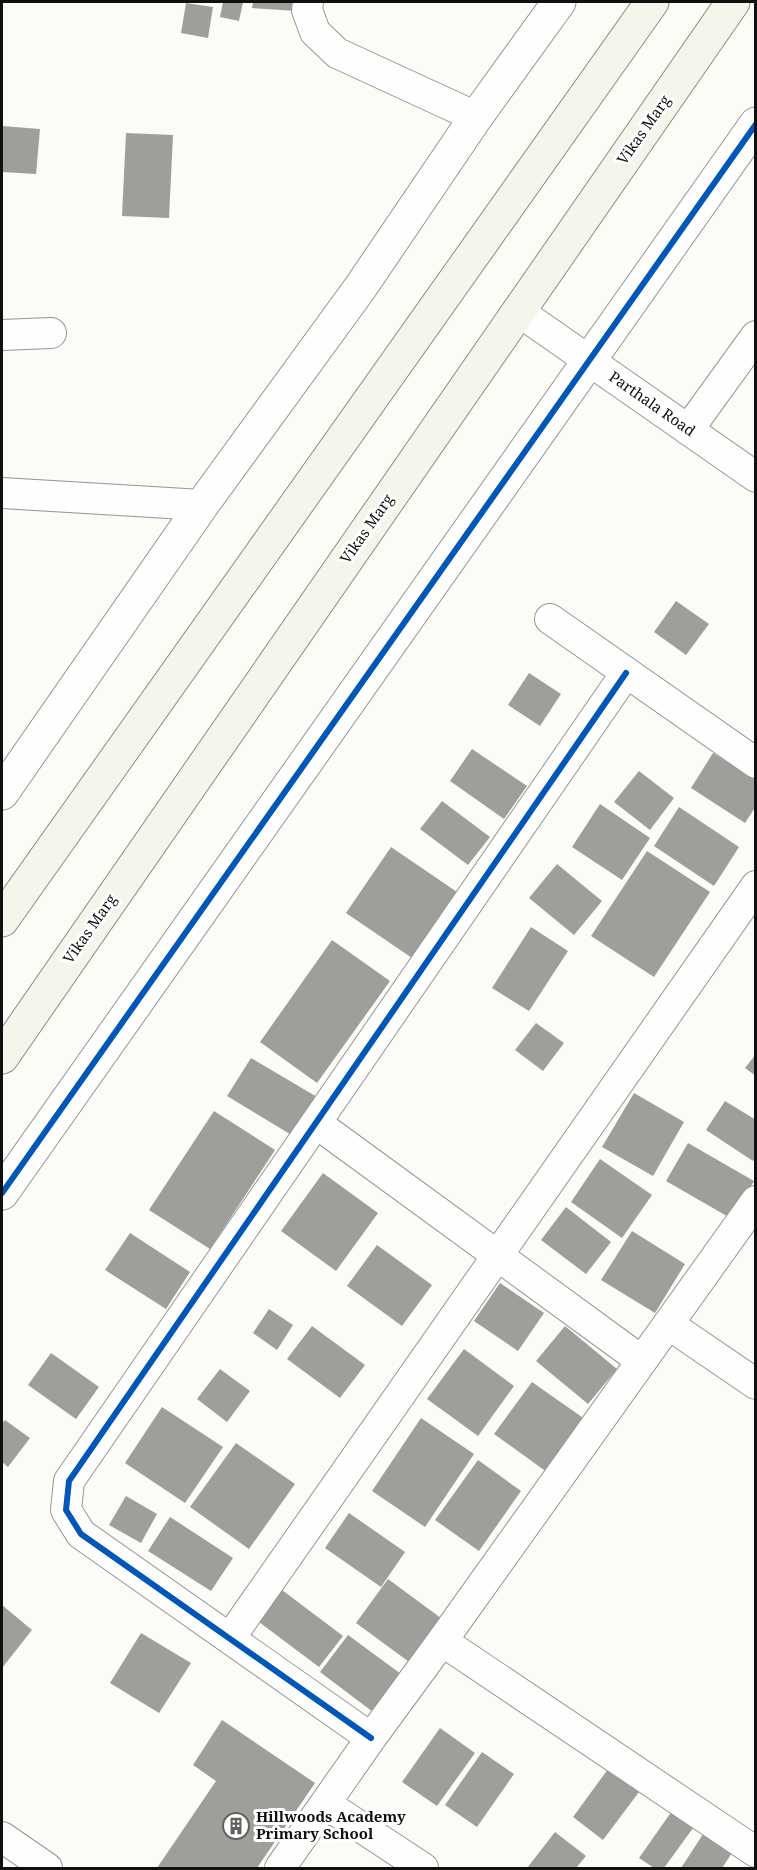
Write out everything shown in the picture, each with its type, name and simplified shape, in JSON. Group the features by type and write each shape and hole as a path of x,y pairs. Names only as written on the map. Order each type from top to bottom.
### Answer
{"main road":[{"path":"2,920 652,2"},
{"name":"Vikas Marg","path":"2,1057 733,2"}],"street":[{"path":"308,2 307,10 315,32 337,53 476,117"},
{"path":"2,793 202,505 360,288 476,117 559,2"},
{"path":"2,1193 756,124"},
{"name":"Parthala Road","path":"518,311 756,477"},
{"path":"2,335 51,333"},
{"path":"688,430 756,336"},
{"path":"2,493 202,505"},
{"path":"550,620 756,764"},
{"path":"371,1738 81,1534 66,1510 69,1481 626,673"},
{"path":"230,1638 756,886"},
{"path":"316,1123 642,1360"},
{"path":"280,1869 371,1738 756,1201"},
{"path":"668,1324 756,1384"},
{"path":"442,1641 756,1852"},
{"path":"326,1804 423,1869"},
{"path":"2,1837 47,1869"}],"building":[{"path":"223,2 243,2 239,21 220,17"},
{"path":"253,2 297,2 297,11 252,8"},
{"path":"186,3 213,7 208,38 181,33"},
{"path":"2,126 40,129 36,174 2,172"},
{"path":"126,133 173,135 169,218 122,216"},
{"path":"676,601 709,624 686,655 654,632"},
{"path":"529,673 561,694 540,726 508,705"},
{"path":"472,749 527,786 504,819 450,781"},
{"path":"713,753 756,780 756,806 745,823 691,788"},
{"path":"639,771 674,798 650,830 614,802"},
{"path":"442,801 490,837 468,865 420,829"},
{"path":"600,804 650,838 622,880 572,847"},
{"path":"679,807 739,847 714,886 654,846"},
{"path":"391,847 457,892 412,958 346,913"},
{"path":"647,851 710,892 654,977 591,936"},
{"path":"557,864 602,901 574,935 529,898"},
{"path":"531,927 568,951 529,1011 492,988"},
{"path":"332,940 390,981 317,1083 260,1042"},
{"path":"536,1023 564,1043 543,1071 515,1050"},
{"path":"756,1054 756,1076 745,1068"},
{"path":"251,1058 317,1097 293,1136 227,1096"},
{"path":"634,1093 684,1122 653,1176 602,1147"},
{"path":"725,1101 756,1120 756,1157 753,1161 706,1130"},
{"path":"214,1111 275,1150 210,1249 149,1210"},
{"path":"688,1143 754,1181 732,1219 666,1181"},
{"path":"600,1159 652,1195 622,1238 571,1202"},
{"path":"323,1173 378,1213 336,1271 281,1231"},
{"path":"566,1207 611,1242 586,1274 541,1240"},
{"path":"632,1231 685,1264 655,1313 601,1280"},
{"path":"130,1233 190,1272 166,1309 105,1270"},
{"path":"377,1245 432,1285 402,1326 347,1286"},
{"path":"500,1283 544,1313 518,1351 474,1321"},
{"path":"269,1309 293,1325 277,1350 253,1333"},
{"path":"312,1326 365,1365 340,1398 287,1359"},
{"path":"565,1326 617,1369 588,1404 536,1361"},
{"path":"464,1349 514,1386 478,1436 427,1399"},
{"path":"51,1353 99,1387 76,1419 28,1385"},
{"path":"220,1369 250,1391 227,1422 197,1399"},
{"path":"532,1382 589,1422 551,1475 494,1434"},
{"path":"162,1407 223,1447 185,1503 125,1463"},
{"path":"421,1418 474,1454 425,1527 372,1491"},
{"path":"5,1420 30,1438 8,1467 2,1462 2,1424"},
{"path":"236,1443 295,1484 249,1549 190,1507"},
{"path":"478,1460 521,1491 479,1551 435,1520"},
{"path":"126,1496 157,1514 141,1543 109,1525"},
{"path":"349,1513 405,1552 381,1587 325,1548"},
{"path":"170,1517 233,1558 211,1591 148,1551"},
{"path":"388,1579 449,1624 416,1667 356,1623"},
{"path":"282,1590 343,1636 319,1667 259,1622"},
{"path":"2,1605 32,1630 2,1668"},
{"path":"141,1633 191,1663 159,1713 110,1683"},
{"path":"348,1635 401,1674 373,1712 320,1672"},
{"name":"Hillwoods Academy Primary School","path":"222,1720 315,1783 257,1868 157,1868 216,1781 193,1765"},
{"path":"440,1728 475,1753 437,1806 402,1782"},
{"path":"482,1752 514,1774 477,1827 445,1805"},
{"path":"611,1765 642,1788 603,1840 573,1817"},
{"path":"674,1808 696,1824 664,1868 654,1868 639,1858"},
{"path":"709,1825 738,1844 722,1868 681,1868"},
{"path":"555,1832 586,1856 576,1868 527,1868"}],"cycle path":[{"path":"2,1193 756,124"},
{"path":"371,1738 81,1534 66,1510 69,1481 626,673"}],"place":[{"name":"Hillwoods Academy Primary School","path":"236,1826"}]}
